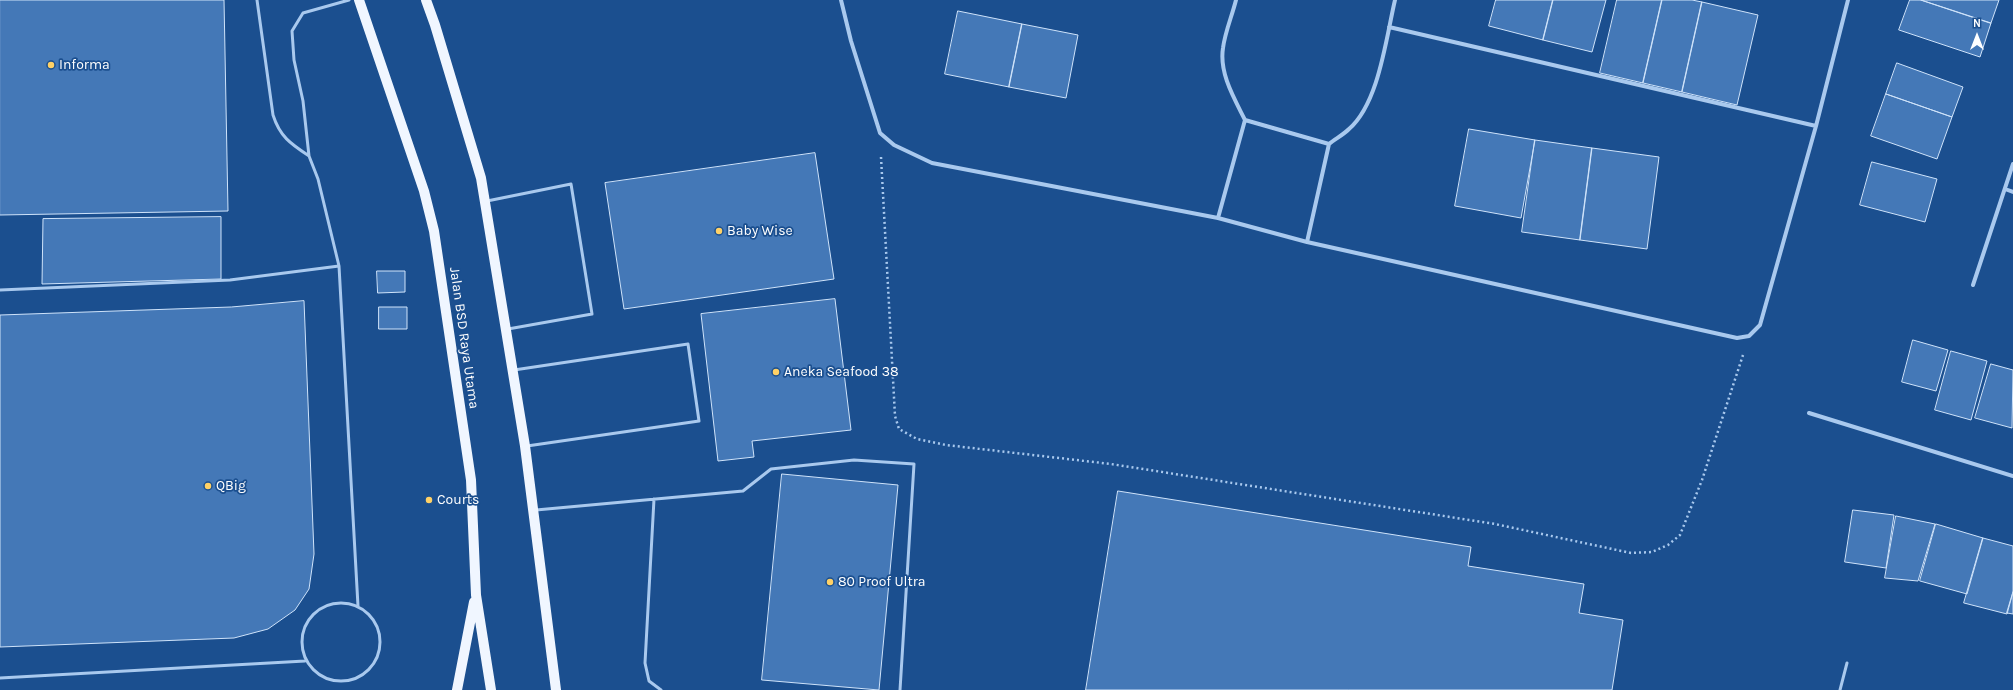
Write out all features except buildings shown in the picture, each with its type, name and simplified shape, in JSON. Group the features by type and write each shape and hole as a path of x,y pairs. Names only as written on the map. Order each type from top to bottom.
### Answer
{"main road":[{"name":"Jalan BSD Raya Utama","path":"359,0 424,191 434,231 471,480 476,596 491,690"},
{"path":"426,0 481,178 525,446 556,690"},
{"path":"457,690 476,596"}],"street":[{"path":"841,0 851,41 880,133 894,146 932,163 1218,218 1307,242 1737,338 1749,336 1760,325 1816,126 1848,0"},
{"path":"1218,218 1246,120 1229,89 1222,60 1223,48 1236,0"},
{"path":"1307,242 1329,144 1350,129 1370,99 1395,0"},
{"path":"1389,27 1816,126"},
{"path":"1246,120 1329,144"},
{"path":"1974,285 2013,164"},
{"path":"2005,189 2013,192"},
{"path":"1809,413 2013,476"}],"lane":[{"path":"257,0 273,115 278,129 290,144 309,156"},
{"path":"349,0 303,13 292,31 294,60 303,101 309,156 318,179 339,266 358,606"},
{"path":"485,202 571,184 592,314 506,329"},
{"path":"0,290 230,280 339,266"},
{"path":"513,370 688,344 699,421 525,446"},
{"path":"534,510 743,491 771,469 854,460 914,464 900,690"},
{"path":"654,499 645,663 649,681 660,690"},
{"path":"333,602 358,606 376,622 380,647 370,669 348,681 324,678 306,661 301,636 312,614 333,602"},
{"path":"0,678 306,661"},
{"path":"1840,690 1847,663"}],"path":[{"path":"880,133 895,416 900,429 917,439 946,445 1111,464 1495,524 1631,553 1652,552 1668,545 1680,535 1702,480 1749,336"}],"place":[{"name":"Informa","path":"51,65"},
{"name":"Baby Wise","path":"719,231"},
{"name":"Aneka Seafood 38","path":"776,372"},
{"name":"QBig","path":"208,486"},
{"name":"Courts","path":"429,500"},
{"name":"80 Proof Ultra","path":"830,582"}]}
